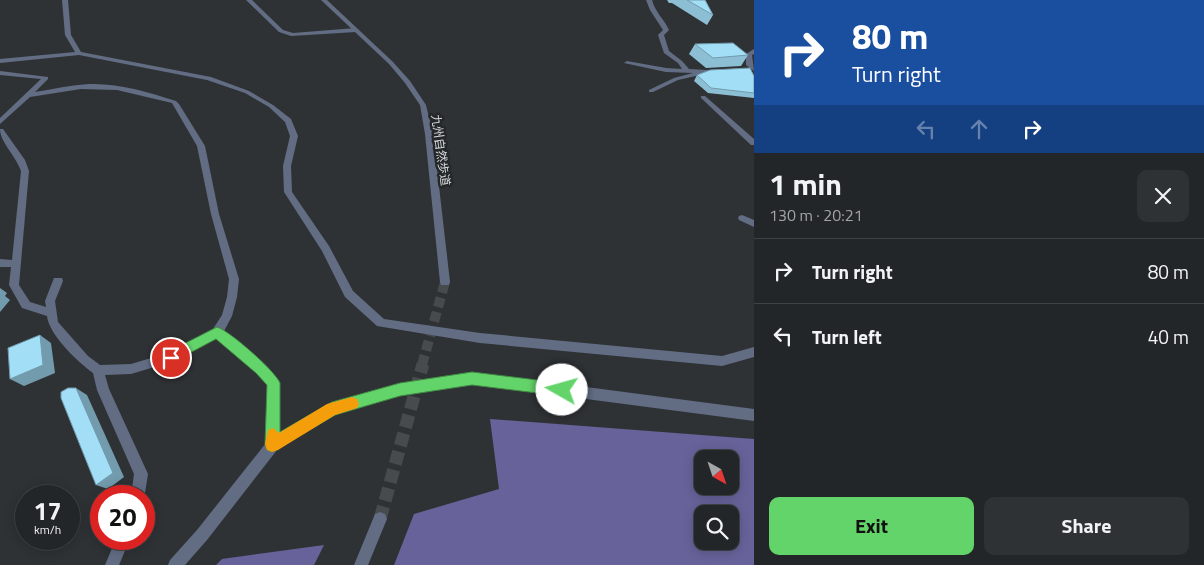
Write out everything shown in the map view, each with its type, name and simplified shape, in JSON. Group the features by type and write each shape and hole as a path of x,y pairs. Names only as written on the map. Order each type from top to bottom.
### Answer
{"street":[{"path":"65,0 68,35 79,53"},
{"path":"249,0 281,31 294,35 356,30"},
{"name":"九州自然歩道","path":"324,0 402,76 423,105 429,134 445,282"},
{"path":"649,0 654,14 664,23 666,30 661,36 666,52 680,62 686,70"},
{"path":"754,51 749,54 749,65 754,69"},
{"path":"0,62 79,53 209,78 247,92 271,106 288,121 294,136 287,166 288,192 326,249 349,294 381,323 480,338 722,361 754,352"},
{"path":"627,63 666,70 716,72"},
{"path":"745,70 754,69"},
{"path":"666,70 676,79"},
{"path":"651,91 676,79 707,72"},
{"path":"0,73 46,78 0,122"},
{"path":"29,95 109,86 166,100 177,105 201,146 215,214 234,280 227,316 217,332 171,358 130,369 98,370 84,360 53,324 50,302 58,281"},
{"path":"703,97 754,143"},
{"path":"0,131 21,160 25,171 14,285 26,305 51,313"},
{"path":"742,218 754,224"},
{"path":"0,263 17,264"},
{"path":"217,332 260,368 273,383 272,444"},
{"path":"98,370 103,390 141,474 140,485"},
{"path":"175,565 202,535 272,444 332,409 400,389 472,378 754,415"},
{"path":"361,565 380,519"},
{"path":"112,565 118,550"}],"shaded area":[{"path":"490,419 754,439 754,565 394,565 414,514 499,489"},
{"path":"324,545 314,565 216,565 222,559"}],"building":[{"path":"687,0 705,0 713,15"},
{"path":"733,43 748,55 713,58 695,44"},
{"path":"750,68 754,76 754,93 711,88 697,75 710,70"},
{"path":"40,335 43,365 10,379 8,348"},
{"path":"68,388 76,388 113,473 96,485 61,398 61,392"}],"tunnel":[{"path":"422,365 445,282"},
{"path":"380,519 423,364"}],"slow traffic":[{"path":"273,435 272,444 332,409 352,404"}],"route":[{"path":"171,358 217,332 260,368 270,377 273,383 272,444 332,409 400,389 472,378 562,390"}]}
